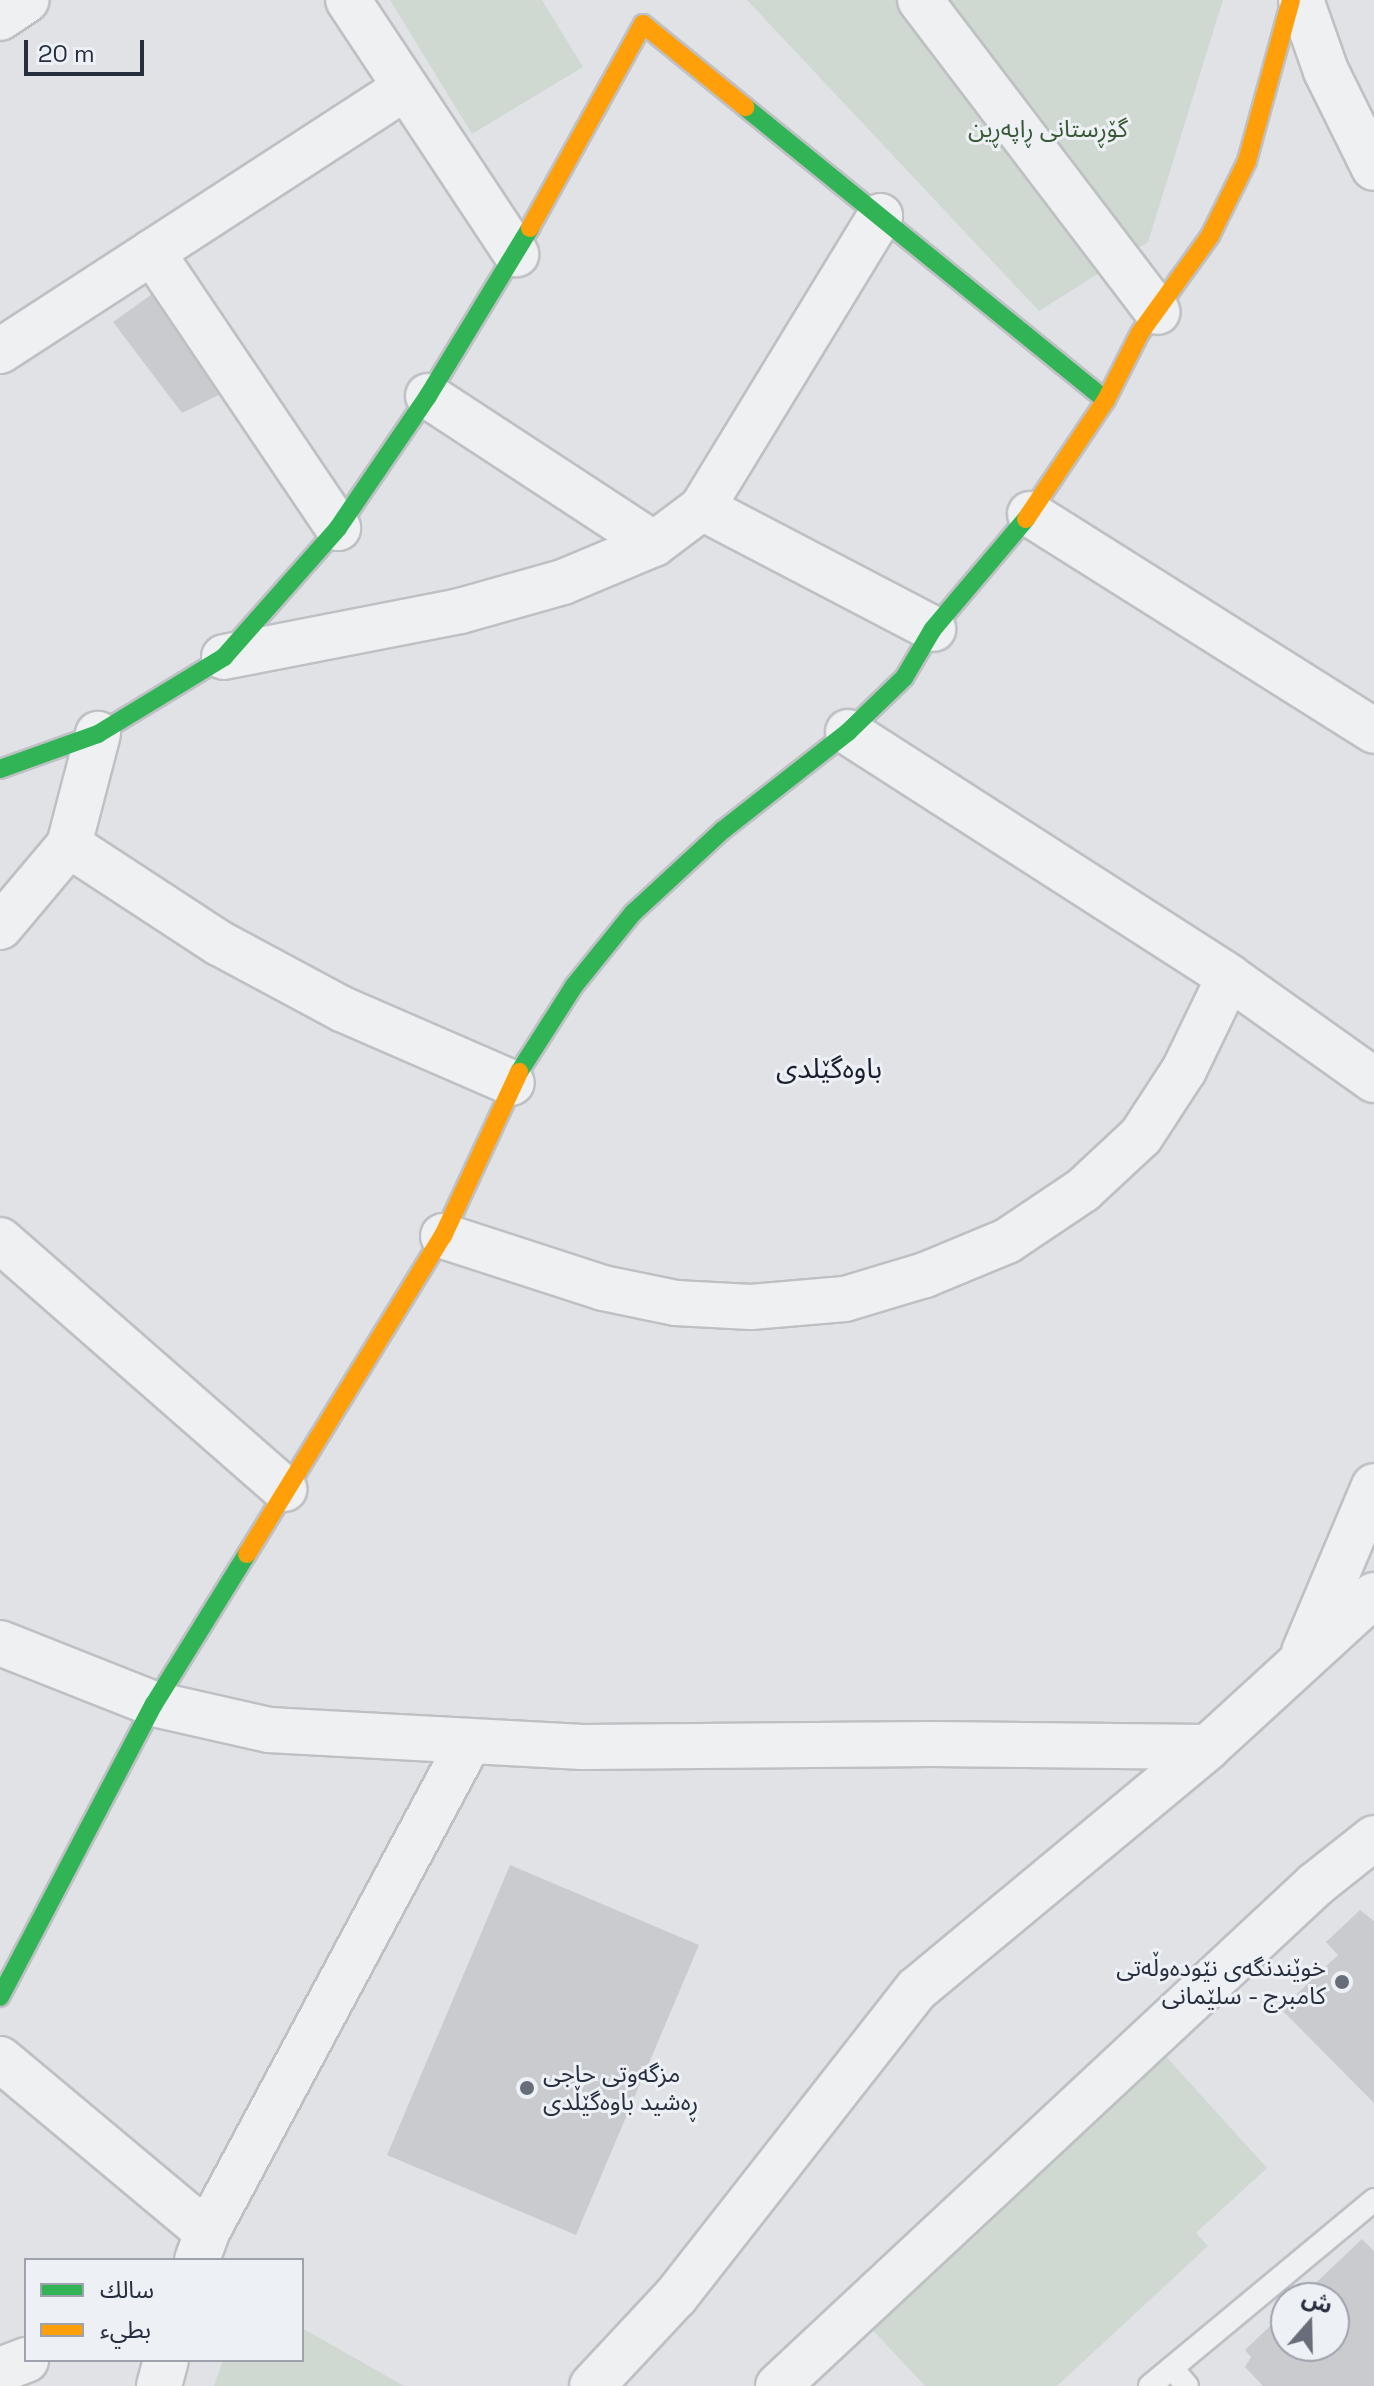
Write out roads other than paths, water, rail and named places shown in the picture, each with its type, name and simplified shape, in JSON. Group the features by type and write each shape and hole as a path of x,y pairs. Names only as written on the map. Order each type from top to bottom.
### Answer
{"street":[{"path":"0,18 27,0"},
{"path":"348,0 516,254"},
{"path":"920,0 1158,312"},
{"path":"0,1997 154,1704 443,1236 512,1083 574,986 633,913 723,830 848,732 904,678 933,629 1030,514 1106,400 1140,333 1210,236 1247,161 1291,0"},
{"path":"1301,0 1326,71 1374,168"},
{"path":"0,769 98,734 224,657 338,528 428,396 516,254 643,12 880,216 1106,400"},
{"path":"0,351 404,89"},
{"path":"224,657 460,611 563,582 654,544 702,508 880,216"},
{"path":"152,252 338,528"},
{"path":"428,396 654,544"},
{"path":"702,508 933,629"},
{"path":"1030,514 1374,731"},
{"path":"848,732 1229,977 1374,1080"},
{"path":"0,927 69,845 98,734"},
{"path":"69,845 219,943 342,1009 512,1083"},
{"path":"443,1236 603,1288 676,1303 751,1307 845,1299 925,1275 1007,1241 1083,1190 1141,1136 1184,1070 1229,977"},
{"path":"0,1240 284,1489"},
{"path":"1298,1666 1374,1486"},
{"path":"592,2386 676,2296 917,1989 1368,1610"},
{"path":"0,1643 154,1704 269,1730 468,1744 1208,1747"},
{"path":"0,2059 202,2246 468,1744"},
{"path":"785,2384 1316,1884 1374,1838"},
{"path":"0,2370 24,2361"},
{"path":"159,2386 165,2362"}],"lane":[{"path":"1150,2386 1374,2200"},
{"path":"1172,2368 1187,2386"}],"place":[{"name":"خوێندنگەی نێودەوڵەتی کامبرج - سلێمانی","path":"1342,1982"},
{"name":"مزگەوتی حاجی ڕەشید باوەگێڵدی","path":"527,2088"}],"district":[{"name":"باوەگێلدی","path":"829,1068"}],"park label":[{"name":"گۆڕستانی ڕاپەڕین","path":"1048,129"}]}
